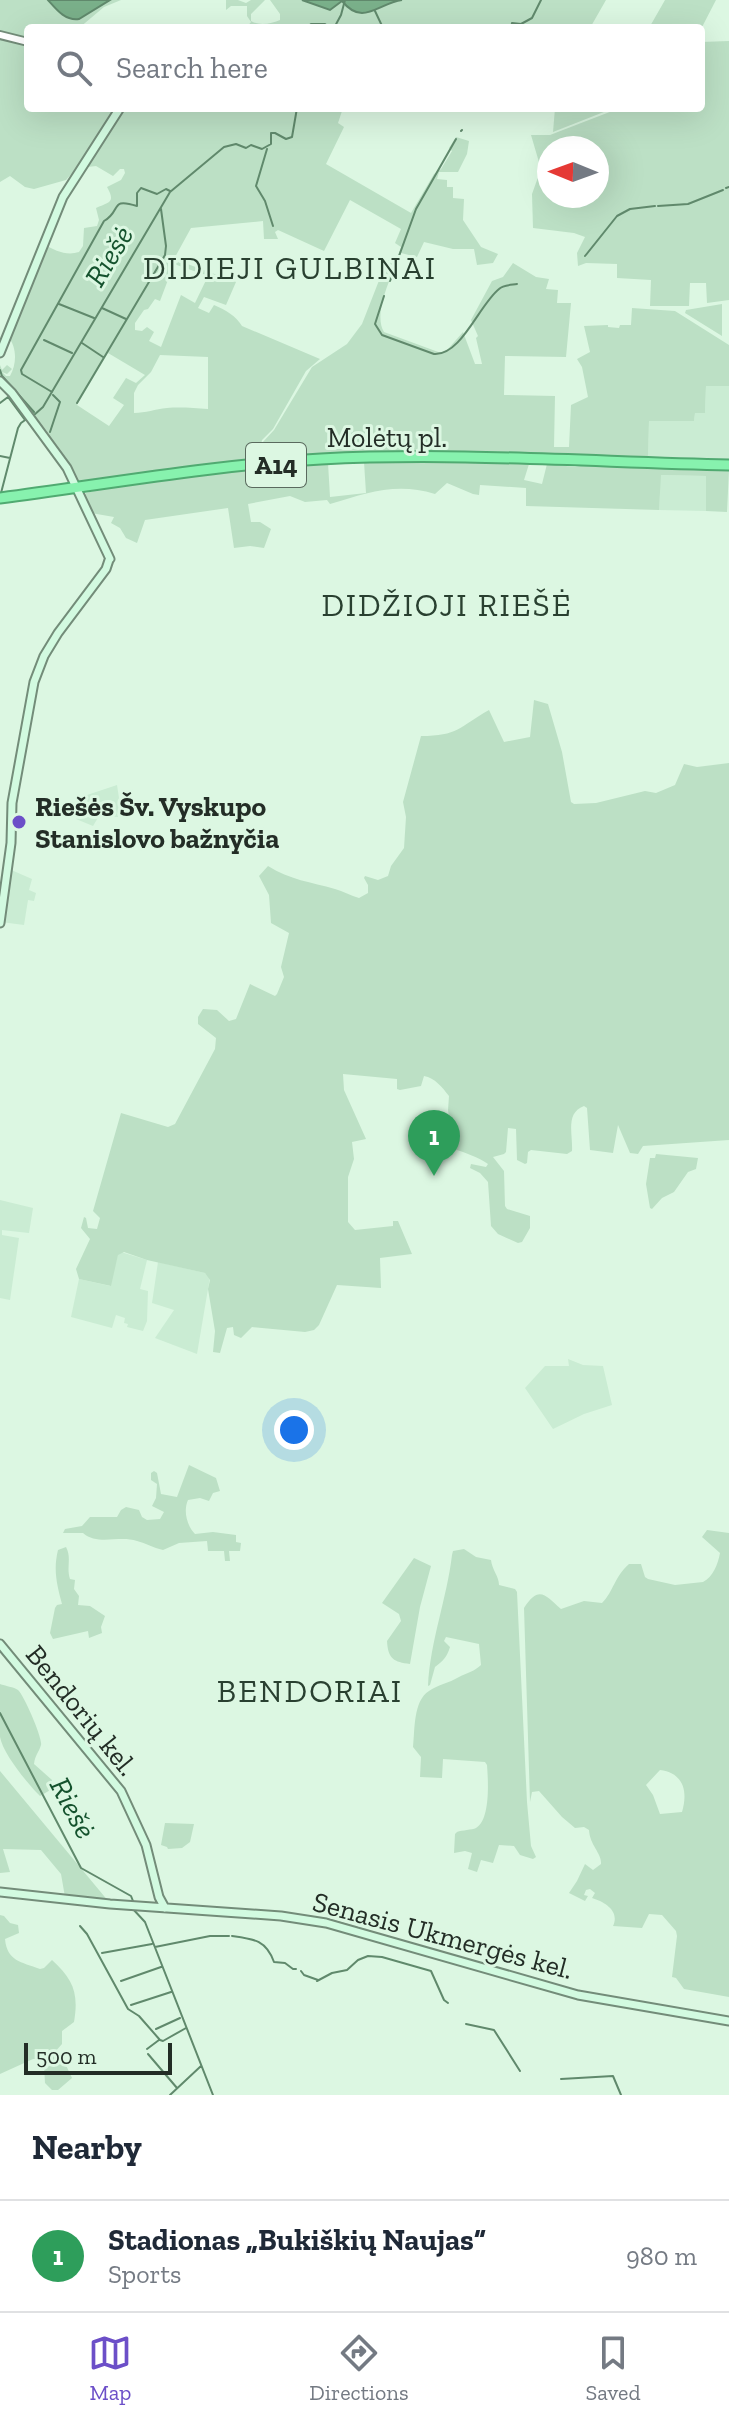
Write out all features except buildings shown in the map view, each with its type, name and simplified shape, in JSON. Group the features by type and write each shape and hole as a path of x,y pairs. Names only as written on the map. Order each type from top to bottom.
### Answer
{"highway":[{"name":"Molėtų pl.","path":"0,499 247,465 340,458 729,466"}],"main road":[{"path":"0,353 63,197 117,112"},
{"path":"0,381 67,468 109,562 58,633 38,667 12,812 11,848 0,923"},
{"name":"Bendorių kel.","path":"0,1644 118,1786 146,1845 159,1904"},
{"name":"Senasis Ukmergės kel.","path":"0,1892 159,1904 325,1923 578,1995 729,2021"}],"street":[{"path":"0,35 24,41"}],"shaded area":[{"path":"0,0 48,0 53,5 98,5 121,0 104,7 84,24 24,24 24,112 342,112 338,123 344,127 326,164 411,213 452,151 449,148 456,137 469,141 467,154 458,172 439,172 437,179 447,180 447,187 453,187 453,198 464,199 463,220 481,247 498,254 493,263 477,265 474,249 453,249 424,242 417,257 401,253 382,304 380,314 384,332 441,353 463,332 475,364 482,364 478,336 471,320 492,281 503,277 513,263 536,277 549,279 546,289 558,290 557,303 571,303 566,357 505,356 504,395 555,396 554,447 569,447 571,405 588,397 582,367 577,359 590,352 584,326 619,328 620,325 631,325 632,308 675,311 729,345 729,386 706,386 705,413 695,413 694,421 649,421 648,460 262,460 262,443 274,430 312,367 347,344 362,324 387,260 396,261 401,247 395,243 401,229 350,200 324,251 278,230 275,232 278,239 264,239 263,221 191,228 174,259 236,282 226,305 204,297 198,308 209,313 214,305 237,319 242,326 320,359 306,371 273,429 262,440 257,461 78,484 0,378 0,365 2,370 7,365 12,369 7,374 2,372 10,376 14,366 15,356 8,336 44,244 61,252 79,252 83,246 84,228 97,226 96,208 111,199 107,187 121,180 125,173 124,169 120,169 113,176 96,166 88,167 81,163 66,180 34,189 25,187 10,176 0,182","holes":["174,264 208,276 195,303 181,295 161,347 149,341 154,332 147,327 142,331 135,330 135,323 144,310 155,299 160,301","108,353 145,375 136,383 126,378 113,398 124,405 109,426 77,405","160,355 208,357 208,409 172,408 134,413 134,393"]},
{"path":"48,0 110,0 74,19 61,14"},
{"path":"226,0 246,3 265,0 251,14 251,21 261,24 249,24 247,6 231,6 226,10"},
{"path":"270,0 302,0 330,10 342,1 345,6 374,11 402,0 606,0 592,24 261,24 280,20 280,14"},
{"path":"302,0 402,0 364,13 350,9 342,1 330,10"},
{"path":"665,0 716,0 704,24 651,24"},
{"path":"729,41 729,300 707,303 706,283 690,283 689,306 650,306 651,280 617,278 617,264 586,263 578,266 577,253 585,237 533,228 532,194 537,180 537,208 609,208 609,136 537,136 537,155 531,135 550,135 610,112 705,112 705,42"},
{"path":"555,112 604,112 553,132"},
{"path":"722,304 722,336 685,313 686,310"},
{"path":"706,386 729,386 729,463 648,460 649,421 694,421 695,413 705,413"},
{"path":"364,462 529,464 524,480 542,484 547,464 729,470 727,512 706,511 706,476 661,475 659,510 526,506 526,488 480,485 479,495 447,483 435,494 394,489 330,504 327,500 305,502 290,496 248,504 251,522 260,522 271,529 264,548 234,548 228,508 145,520 137,543 126,538 120,528 111,523 114,517 91,513 84,496 104,488 212,473 328,463 330,497 366,493"},
{"path":"660,475 707,476 706,511 659,510"},
{"path":"534,700 548,704 562,752 571,802 574,804 596,803 645,791 656,793 675,785 684,764 697,767 729,763 729,1140 643,1146 638,1154 630,1153 618,1125 613,1153 590,1150 587,1108 584,1106 572,1119 572,1151 567,1154 531,1150 525,1164 517,1160 516,1129 508,1128 506,1152 493,1157 504,1171 505,1206 530,1216 530,1228 522,1242 518,1243 498,1234 491,1226 488,1182 470,1168 471,1164 486,1167 488,1164 454,1149 449,1096 438,1083 424,1076 421,1086 400,1090 397,1089 397,1079 343,1074 344,1090 366,1139 352,1142 354,1159 348,1177 348,1222 355,1230 393,1226 393,1221 398,1221 412,1254 380,1258 381,1288 337,1285 314,1330 305,1332 252,1327 241,1338 234,1335 233,1327 227,1328 220,1353 213,1352 215,1331 208,1289 210,1280 205,1273 124,1252 118,1255 111,1286 79,1279 76,1269 90,1239 81,1228 84,1217 88,1228 97,1229 100,1218 93,1211 121,1113 168,1127 175,1124 215,1049 216,1038 198,1024 203,1009 217,1010 229,1021 236,1019 250,984 275,996 277,994 284,977 281,967 289,933 271,923 269,895 259,876 268,866 293,878 359,898 368,893 365,876 378,880 388,876 404,848 406,817 403,802 421,736 451,732 489,710 504,742 530,737"},
{"path":"117,785 118,817 99,816 93,826 76,819 84,796"},
{"path":"9,869 32,879 29,890 36,893 34,901 28,900 24,925 1,922"},
{"path":"656,1154 698,1158 696,1169 688,1172 674,1192 662,1198 652,1209 646,1184 650,1158 655,1158"},
{"path":"0,1200 33,1208 29,1233 2,1230 2,1235 19,1238 10,1300 0,1298"},
{"path":"121,1252 147,1260 140,1289 148,1291 147,1321 143,1331 127,1327 125,1318 116,1315 112,1328 71,1317 79,1279 110,1286"},
{"path":"158,1262 205,1273 210,1277 197,1354 155,1338 174,1310 152,1303"},
{"path":"568,1359 583,1365 603,1366 612,1405 553,1429 525,1388 545,1366 569,1366"},
{"path":"189,1465 216,1478 220,1491 213,1493 209,1501 200,1498 188,1500 188,1523 195,1534 213,1532 236,1535 236,1542 241,1543 240,1551 229,1551 230,1561 225,1561 224,1551 208,1551 207,1541 179,1543 163,1550 130,1539 102,1540 83,1533 63,1533 65,1529 82,1526 90,1517 117,1517 126,1507 139,1510 147,1520 160,1519 164,1512 152,1506 157,1484 151,1480 151,1473 157,1473 161,1494 177,1497"},
{"path":"707,1530 729,1533 729,1997 684,1989 672,1977 677,1936 662,1915 649,1914 642,1928 613,1926 613,1912 592,1898 595,1893 590,1889 586,1890 584,1895 588,1896 585,1901 569,1893 585,1864 593,1870 601,1864 589,1830 575,1828 539,1791 532,1792 530,1802 524,1608 538,1594 547,1597 561,1609 584,1601 602,1603 629,1564 641,1564 648,1579 675,1585 703,1582 710,1577 720,1553 702,1537","holes":["660,1770 668,1772 682,1785 684,1805 682,1812 660,1814 646,1785"]},
{"path":"66,1547 70,1579 75,1580 74,1589 79,1596 78,1605 90,1606 105,1616 102,1633 89,1638 88,1631 53,1639 50,1633 55,1608 62,1604 56,1577 58,1550"},
{"path":"464,1549 476,1557 491,1560 499,1585 517,1592 527,1802 531,1846 536,1857 520,1855 514,1846 499,1845 493,1863 481,1860 477,1872 468,1869 472,1853 454,1853 455,1834 476,1828 481,1823 488,1798 487,1765 485,1762 443,1759 442,1778 420,1777 421,1757 413,1747 416,1716 424,1696 481,1665 479,1644 446,1637 444,1641 449,1650 435,1667 428,1686 453,1551"},
{"path":"414,1558 431,1566 410,1664 396,1661 390,1656 387,1641 401,1621 399,1614 382,1603"},
{"path":"0,1684 18,1690 36,1726 41,1745 34,1764 52,1780 52,1789 40,1796 2,1744"},
{"path":"0,1771 109,1902 65,1897 61,1874 41,1850 3,1849 10,1872 0,1873"},
{"path":"165,1823 194,1824 190,1842 182,1848 168,1849 161,1845"},
{"path":"0,1915 18,1925 19,1933 5,1939 12,1956 40,1969 52,1960 73,1987 76,2003 74,2022 62,2031 62,2044 54,2053 58,2060 64,2061 72,2078 58,2090 52,2090 45,2083 44,2065 38,2059 0,2074"}],"waterway":[{"name":"Riešė","path":"336,24 345,0"},
{"name":"Riešė","path":"521,24 532,18 541,0"},
{"name":"Riešė","path":"375,11 381,24"},
{"name":"Riešė","path":"311,24 325,24"},
{"name":"Riešė","path":"512,24 521,24"},
{"name":"Riešė","path":"34,415 43,407 170,192 224,147 236,144 262,149 271,144 271,133 286,139 292,137 296,112"},
{"path":"390,281 416,209 456,139"},
{"path":"267,149 256,186 265,201 273,226"},
{"path":"52,392 22,374 21,370 104,221 119,204 137,206 137,193 141,188 157,194 166,189 170,191"},
{"path":"658,206 688,204 723,190"},
{"path":"585,256 617,216 630,209 655,206"},
{"path":"77,403 165,255 161,209"},
{"path":"384,296 375,324 382,335 434,354 453,347 499,289 517,284"},
{"path":"59,304 94,318"},
{"path":"102,308 126,319"},
{"path":"44,340 72,353"},
{"path":"82,343 103,357"},
{"path":"0,370 34,412"},
{"path":"50,432 60,402 53,395"},
{"path":"0,403 8,397 25,420"},
{"name":"Riešė","path":"1,493 18,428 28,418"},
{"path":"0,456 10,458"},
{"name":"Riešė","path":"0,1713 81,1868 131,1896 133,1901"},
{"name":"Riešė","path":"132,1908 145,1922 213,2095"},
{"path":"80,1926 128,2009 139,2016 160,2040 186,2028"},
{"path":"155,1947 210,1936 229,1936"},
{"path":"232,1936 258,1942 267,1949 274,1962 296,1969"},
{"path":"102,1953 152,1944"},
{"path":"317,1981 347,1970 368,1956 382,1957 431,1971 448,2003"},
{"path":"121,1981 161,1967"},
{"path":"301,1971 318,1980"},
{"path":"131,2005 171,1992"},
{"path":"156,2029 180,2018"},
{"path":"466,2024 494,2030 520,2071"},
{"path":"147,2049 159,2040"},
{"path":"148,2054 177,2088"},
{"path":"170,2095 201,2066"},
{"path":"561,2079 613,2076 621,2095"}],"place":[{"name":"Riešės Šv. Vyskupo Stanislovo bažnyčia","path":"19,822"},
{"name":"Stadionas „Bukiškių Naujas“","path":"434,1176"}],"district":[{"name":"DIDIEJI GULBINAI","path":"290,268"},
{"name":"DIDŽIOJI RIEŠĖ","path":"447,605"},
{"name":"BENDORIAI","path":"310,1691"}]}
